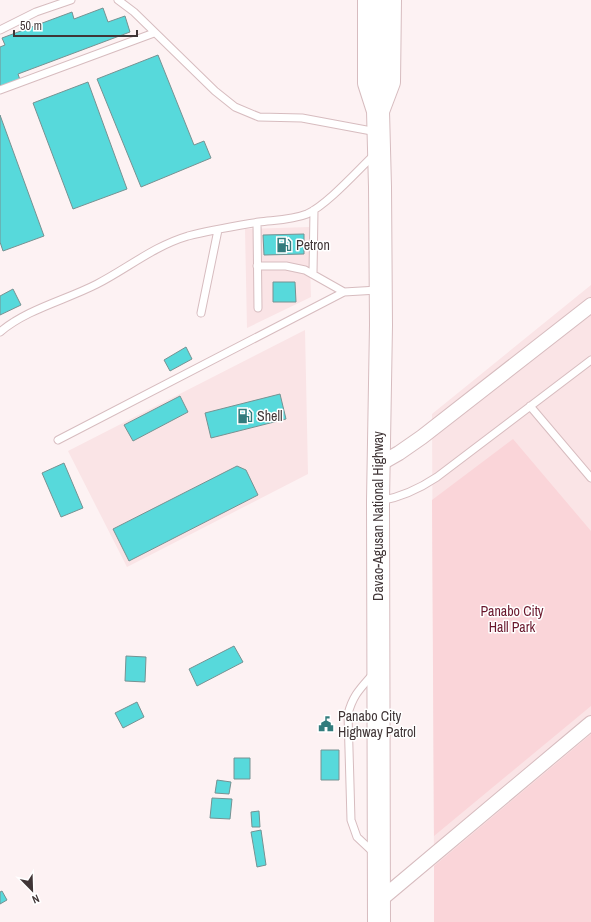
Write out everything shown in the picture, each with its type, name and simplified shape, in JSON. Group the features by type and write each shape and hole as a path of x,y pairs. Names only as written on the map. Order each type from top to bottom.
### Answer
{"highway":[{"name":"Davao-Agusan National Highway","path":"369,0 369,83 378,111 379,141 379,911"},
{"name":"Davao-Agusan National Highway","path":"378,111 389,82 390,0"}],"street":[{"path":"378,465 422,437 591,305"},
{"path":"379,911 591,723"}],"lane":[{"path":"0,30 36,12 71,0"},
{"path":"0,332 14,321 96,284 167,243 188,236 218,230 298,217 314,210 340,188 379,141 302,118 259,117 235,107 215,91 134,12 118,0"},
{"path":"0,90 154,33"},
{"path":"313,274 314,210"},
{"path":"257,223 258,308"},
{"path":"201,313 218,230"},
{"path":"258,266 286,266 300,269 313,274 344,292"},
{"path":"58,440 344,292 380,290"},
{"path":"378,501 391,499 421,487 460,460 591,360"},
{"path":"530,406 591,478"},
{"path":"378,668 356,694 351,702 348,714 351,820 357,837 379,858"}],"shaded area":[{"path":"309,227 311,297 247,328 245,229"},
{"name":"Panabo City Hall Park","path":"591,285 591,734 434,866 432,414"},
{"path":"305,330 308,474 127,567 68,451"}],"green space":[{"name":"Panabo City Hall Park","path":"513,439 591,531 591,706 434,836 432,500"},
{"path":"591,734 591,922 434,922 434,866"}],"building":[{"path":"103,8 108,22 125,16 130,32 18,74 20,80 0,87 0,47 5,45 2,38 72,12 74,19"},
{"path":"158,55 194,145 204,141 211,158 141,187 97,79"},
{"path":"88,82 127,189 73,209 33,103"},
{"path":"0,115 44,236 3,251 0,242"},
{"name":"Petron","path":"304,234 304,254 264,255 263,235"},
{"path":"273,282 295,282 296,302 273,302"},
{"path":"13,289 21,305 0,315 0,296"},
{"path":"186,347 192,359 170,371 164,360"},
{"name":"Shell","path":"280,394 286,419 211,438 205,413"},
{"path":"180,396 188,412 133,441 124,425"},
{"path":"64,463 83,508 61,517 42,473"},
{"path":"237,466 246,470 258,495 129,561 113,529"},
{"path":"234,646 243,662 197,686 189,669"},
{"path":"126,656 146,657 145,682 125,681"},
{"path":"137,702 144,717 123,728 115,713"},
{"path":"321,750 339,750 339,780 321,780"},
{"path":"234,758 250,758 250,779 234,779"},
{"path":"217,780 231,782 229,794 215,793"},
{"path":"212,798 232,799 230,819 210,818"},
{"path":"259,811 260,827 252,827 251,812"},
{"path":"261,830 266,865 257,867 251,832"},
{"path":"2,891 7,900 0,904 0,892"}],"place":[{"name":"Petron","path":"284,245"},
{"name":"Shell","path":"245,416"},
{"name":"Panabo City Highway Patrol","path":"326,724"}]}
